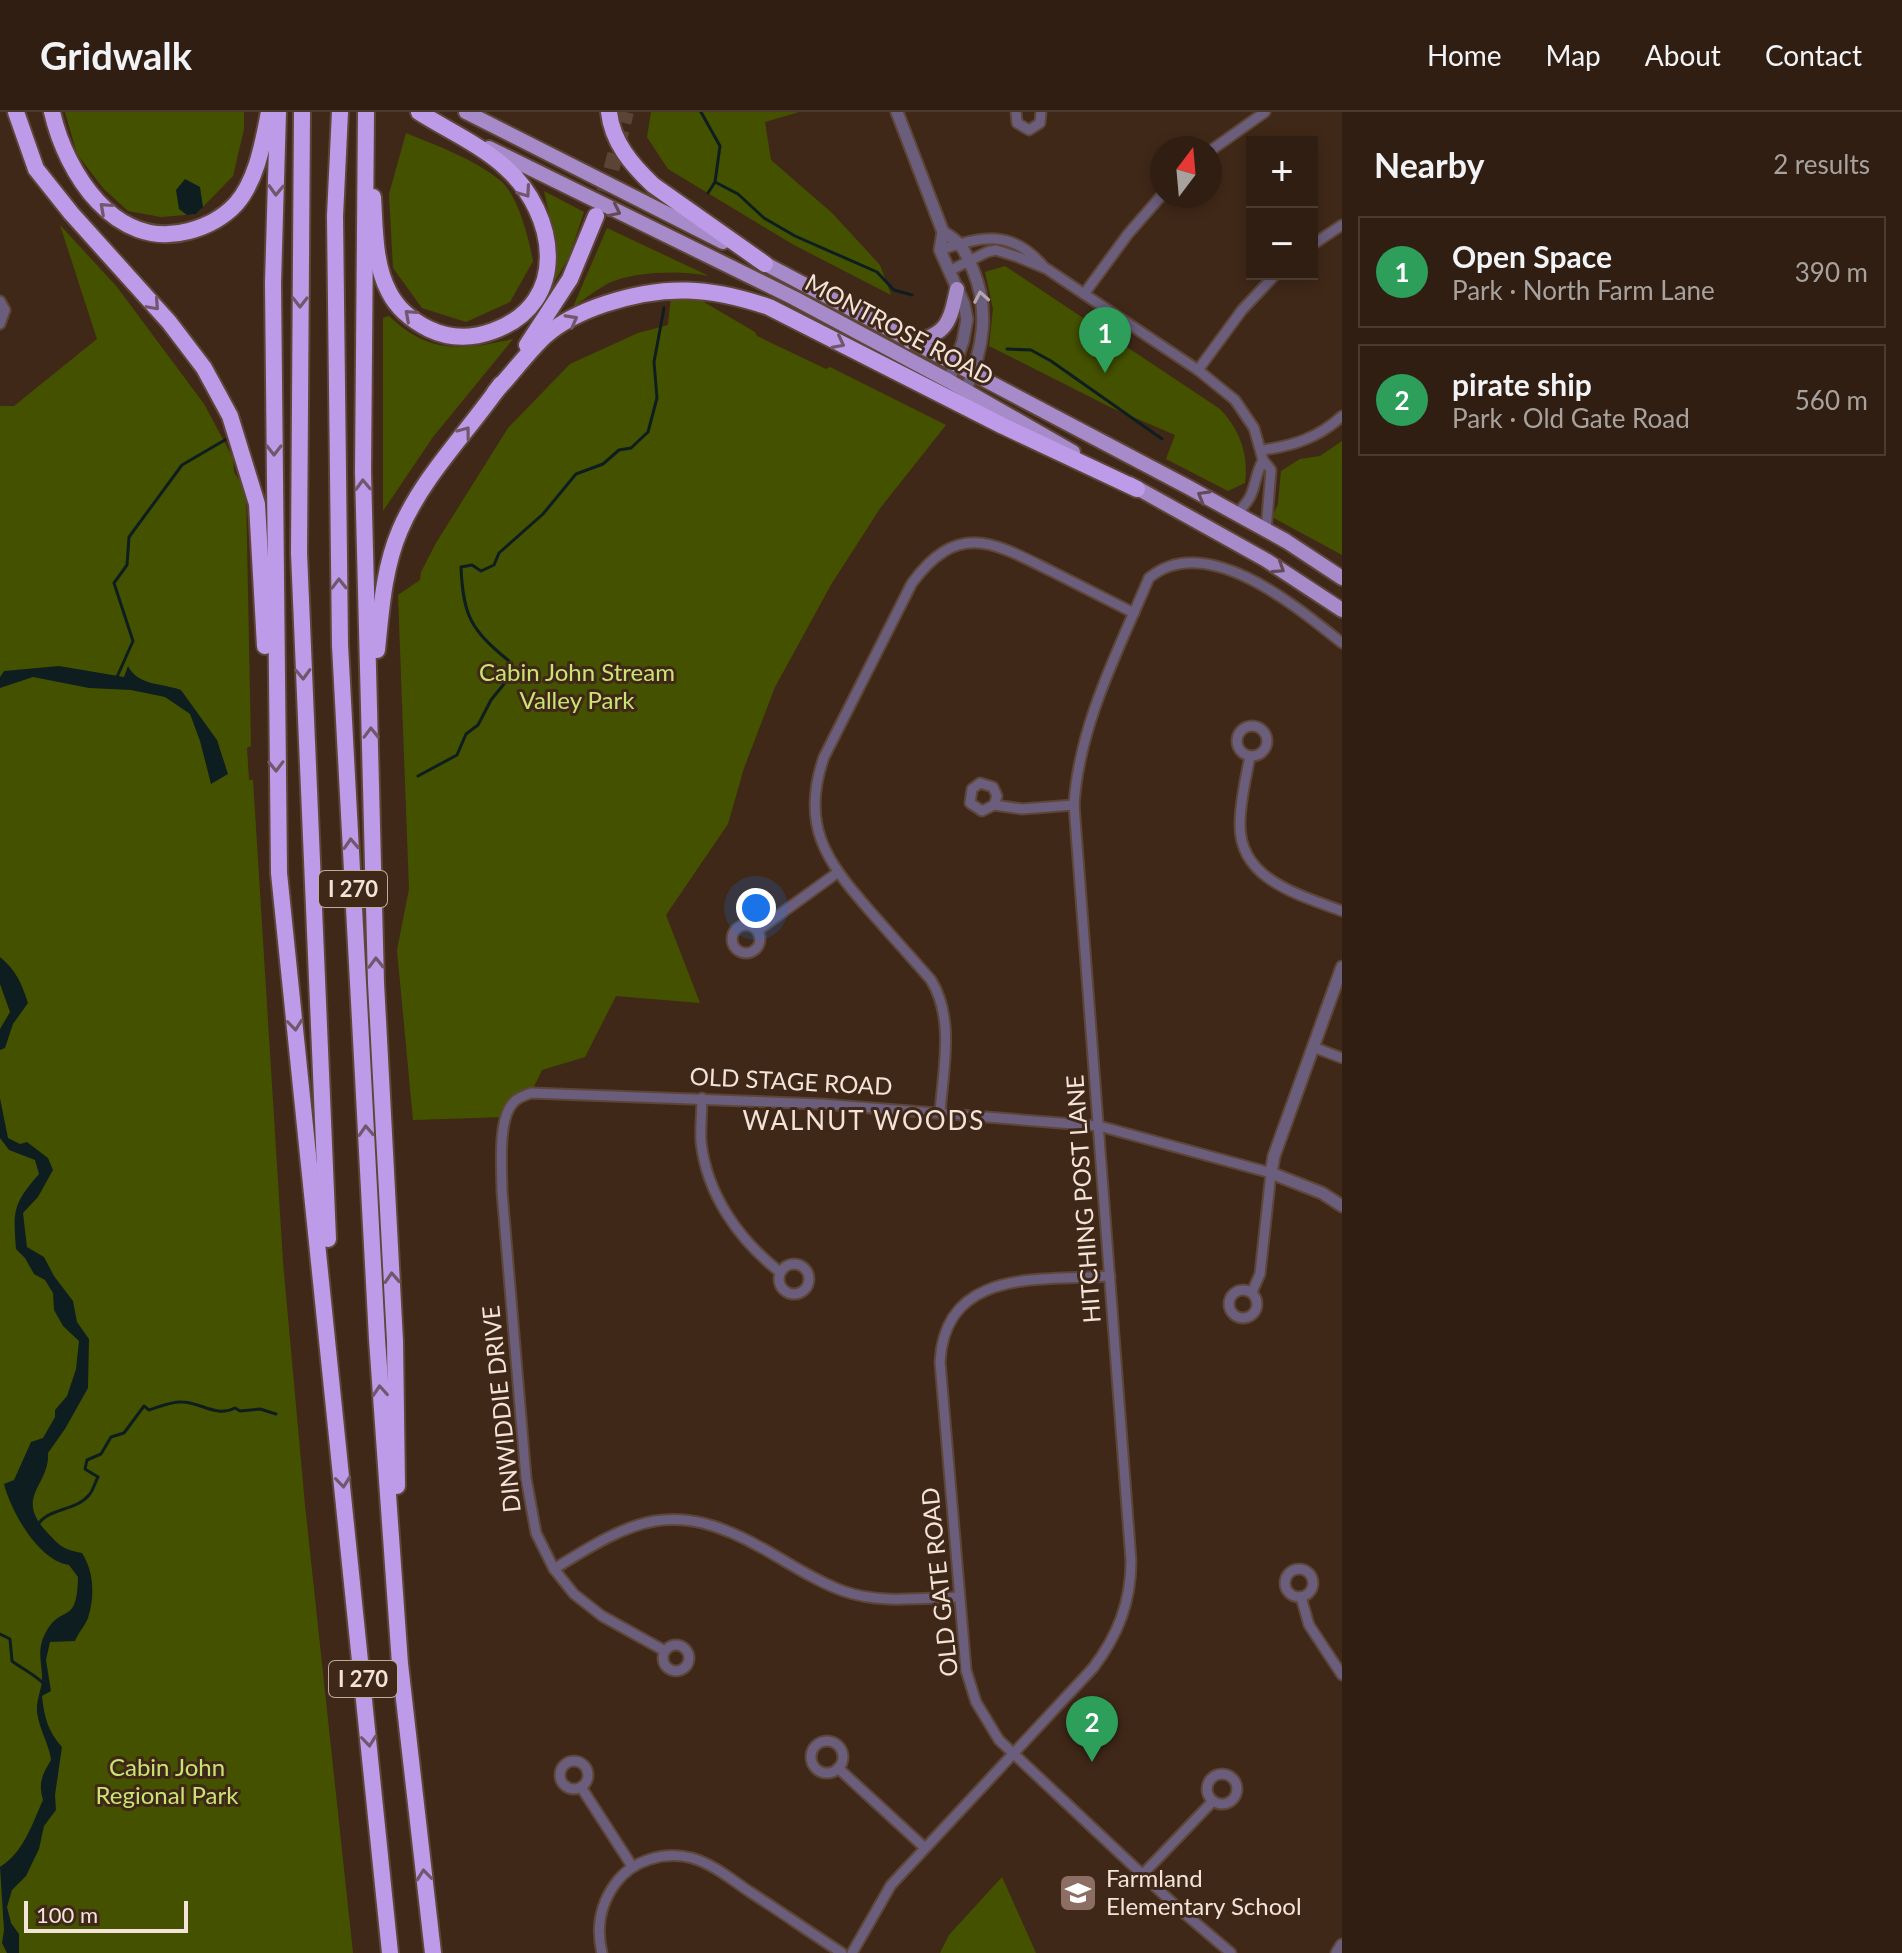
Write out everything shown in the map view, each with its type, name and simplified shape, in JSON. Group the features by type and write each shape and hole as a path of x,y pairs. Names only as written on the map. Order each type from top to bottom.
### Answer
{"highway":[{"path":"16,112 36,169 71,213 169,322 204,368 230,416 257,504 266,675 275,711"},
{"path":"52,112 64,153 79,180 98,203 117,219 164,235 204,227 222,217 238,202 254,170 269,112"},
{"name":"I 270","path":"278,112 273,283 279,873 390,1953"},
{"name":"I 270","path":"302,112 299,553 335,1404"},
{"name":"I 270","path":"340,112 335,216 340,645 377,1339 400,1664 433,1953"},
{"path":"366,115 376,245 389,292 416,322 436,332 468,338 486,334 502,328 526,311 542,288 549,252 546,232 530,198 506,168 420,112"},
{"path":"609,112 617,139 637,170 653,185 765,264"},
{"name":"I 270","path":"366,115 363,472 376,983 395,1341 400,1664"},
{"path":"370,703 387,574 400,531 417,498 495,392 570,279 596,216"},
{"path":"495,392 545,337 569,319 631,295 669,289 716,293 769,307 1003,426 1137,489"}],"main road":[{"name":"MONTROSE ROAD","path":"420,112 794,298 966,390 1266,560 1342,610"},
{"name":"MONTROSE ROAD","path":"466,112 973,374 1266,530 1342,578"},
{"path":"910,342 928,339 944,329 957,289"}],"street":[{"path":"897,112 943,232 940,250 964,304 967,319 949,381"},
{"path":"1016,112 1017,123 1029,130 1040,123 1041,112"},
{"path":"1222,142 1265,112"},
{"path":"1084,294 1151,208"},
{"path":"1318,241 1342,225"},
{"path":"943,232 961,243 983,298 984,320 973,374 966,390"},
{"path":"940,250 989,237 1010,241 1031,252 1047,269 1198,370 1235,400 1254,428 1271,470 1266,530"},
{"path":"949,271 996,250 1047,269"},
{"path":"1198,370 1242,310 1270,280"},
{"path":"0,301 5,310 0,324"},
{"path":"1263,455 1318,434 1342,416"},
{"path":"1236,514 1248,503 1253,493 1263,455"},
{"path":"940,1113 945,1024 936,989 837,873 825,852 817,825 815,799 824,757 912,583 929,562 945,550 968,543 1000,546 1134,613"},
{"name":"HITCHING POST LANE","path":"852,1953 891,1885 1093,1668 1110,1646 1127,1603 1131,1561 1074,805 1083,742 1149,578 1168,565 1199,563 1232,571 1290,602 1342,643"},
{"path":"1250,756 1239,828 1255,868 1290,892 1342,911"},
{"path":"994,805 1022,809 1074,805"},
{"path":"758,930 837,873"},
{"path":"1252,1292 1260,1274 1274,1156 1342,967"},
{"path":"1313,1047 1342,1058"},
{"name":"OLD STAGE ROAD","path":"513,1102 531,1093 702,1098 1099,1126 1271,1173 1322,1193 1342,1206"},
{"path":"702,1098 701,1140 705,1162 721,1206 750,1244 780,1272"},
{"name":"DINWIDDIE DRIVE","path":"513,1102 505,1117 502,1192 526,1478 536,1533 563,1582 587,1605 665,1651"},
{"name":"OLD GATE ROAD","path":"1110,1276 997,1284 967,1300 951,1319 943,1340 940,1362 966,1670 972,1692 991,1727 1013,1754 1231,1953"},
{"path":"554,1569 614,1532 633,1525 669,1519 686,1520 705,1523 741,1536 825,1583 861,1596 884,1600 958,1597"},
{"path":"1301,1597 1309,1625 1342,1675"},
{"path":"838,1768 924,1847"},
{"path":"581,1787 632,1866"},
{"path":"1142,1875 1213,1801"},
{"path":"602,1953 600,1915 608,1893 632,1866 657,1858 680,1856 702,1862 842,1953"},
{"path":"1337,1953 1342,1945"}],"green space":[{"path":"65,112 244,112 244,129 233,176 196,214 161,217 128,211 103,188 77,154"},
{"path":"651,112 799,112 765,122 771,160 832,213 880,265 891,295 794,245 668,169 647,137"},
{"path":"406,133 479,166 501,181 513,197 526,230 533,261 510,302 466,322 422,308 393,268 389,194"},
{"path":"544,191 584,212 569,257 552,286 557,249"},
{"name":"Cabin John Regional Park","path":"60,225 117,287 204,404 233,458 234,472 246,491 251,746 247,748 249,780 253,780 283,1262 305,1505 353,1953 0,1953 0,406 14,406 97,339"},
{"path":"607,228 709,276 672,272 631,276 609,283 573,307"},
{"path":"1005,266 1220,409 1242,443 1246,463 1245,483 1228,491 1166,459 1175,435 1112,408 989,346 993,309 985,272"},
{"name":"Cabin John Stream Valley Park","path":"671,296 697,298 757,336 826,369 830,367 946,425 881,507 832,583 775,687 744,768 728,824 666,915 700,1003 616,996 585,1057 542,1070 531,1093 522,1096 505,1117 413,1120 397,950 409,889 398,595 420,580 436,543 508,428 570,364 638,333 668,325"},
{"path":"389,316 419,338 448,346 478,346 513,339 433,437 383,511 383,318"},
{"path":"1342,441 1342,555 1272,517 1278,504 1281,471 1300,459 1320,456"},
{"path":"1002,1877 1036,1953 940,1953 949,1935"}],"shaded area":[{"path":"185,179 200,187 203,207 196,214 187,215 179,209 176,190"},
{"path":"59,666 124,677 128,666 144,681 181,690 217,740 228,774 211,784 190,714 165,697 131,690 89,688 33,677 0,688 0,677 4,671"},
{"path":"0,957 18,978 28,1003 13,1024 5,1048 0,1050 0,1029 10,1012 0,984"},
{"path":"0,1098 8,1138 20,1144 27,1142 48,1158 53,1170 38,1197 23,1213 27,1247 44,1257 73,1301 77,1322 89,1339 88,1388 48,1453 44,1474 33,1499 33,1508 45,1530 61,1546 82,1553 91,1576 92,1601 88,1618 75,1641 50,1642 46,1660 51,1691 42,1696 44,1710 50,1730 62,1747 55,1795 56,1810 44,1826 39,1849 26,1876 12,1890 7,1907 11,1923 19,1934 19,1953 7,1953 2,1943 0,1867 21,1846 43,1800 42,1779 51,1760 37,1712 42,1680 41,1648 52,1623 72,1609 78,1577 69,1565 47,1555 28,1534 4,1484 14,1480 31,1442 43,1438 55,1417 55,1410 67,1396 76,1369 79,1341 63,1326 54,1310 53,1293 45,1280 34,1274 16,1249 17,1208 39,1174 35,1160 9,1150 0,1138"}],"waterway":[{"path":"701,112 720,146 715,182 708,193"},
{"path":"715,182 738,194 764,218 795,236 877,272 894,290 912,295"},
{"path":"418,776 457,755 466,734 478,725 491,700 508,679 509,661 478,631 467,610 461,567 472,565 481,571 494,565 499,553 543,514 576,474 603,464 619,450 631,448 648,432 657,398 654,362 664,308"},
{"path":"1007,349 1031,350 1051,361 1162,439"},
{"path":"117,677 133,641 114,583 127,565 129,537 182,465 230,437"},
{"path":"37,1526 48,1516 77,1504 89,1495 98,1477 85,1469 87,1460 101,1454 111,1437 124,1433 144,1406 149,1410 182,1402 221,1411 260,1409 276,1414"},
{"path":"0,1634 10,1639 12,1661 43,1683"}],"tunnel":[{"path":"597,215 626,112"}],"place":[{"name":"Open Space","path":"1105,373"},
{"name":"pirate ship","path":"1092,1762"},
{"name":"Farmland Elementary School","path":"1078,1893"}],"district":[{"name":"WALNUT WOODS","path":"864,1121"}]}
